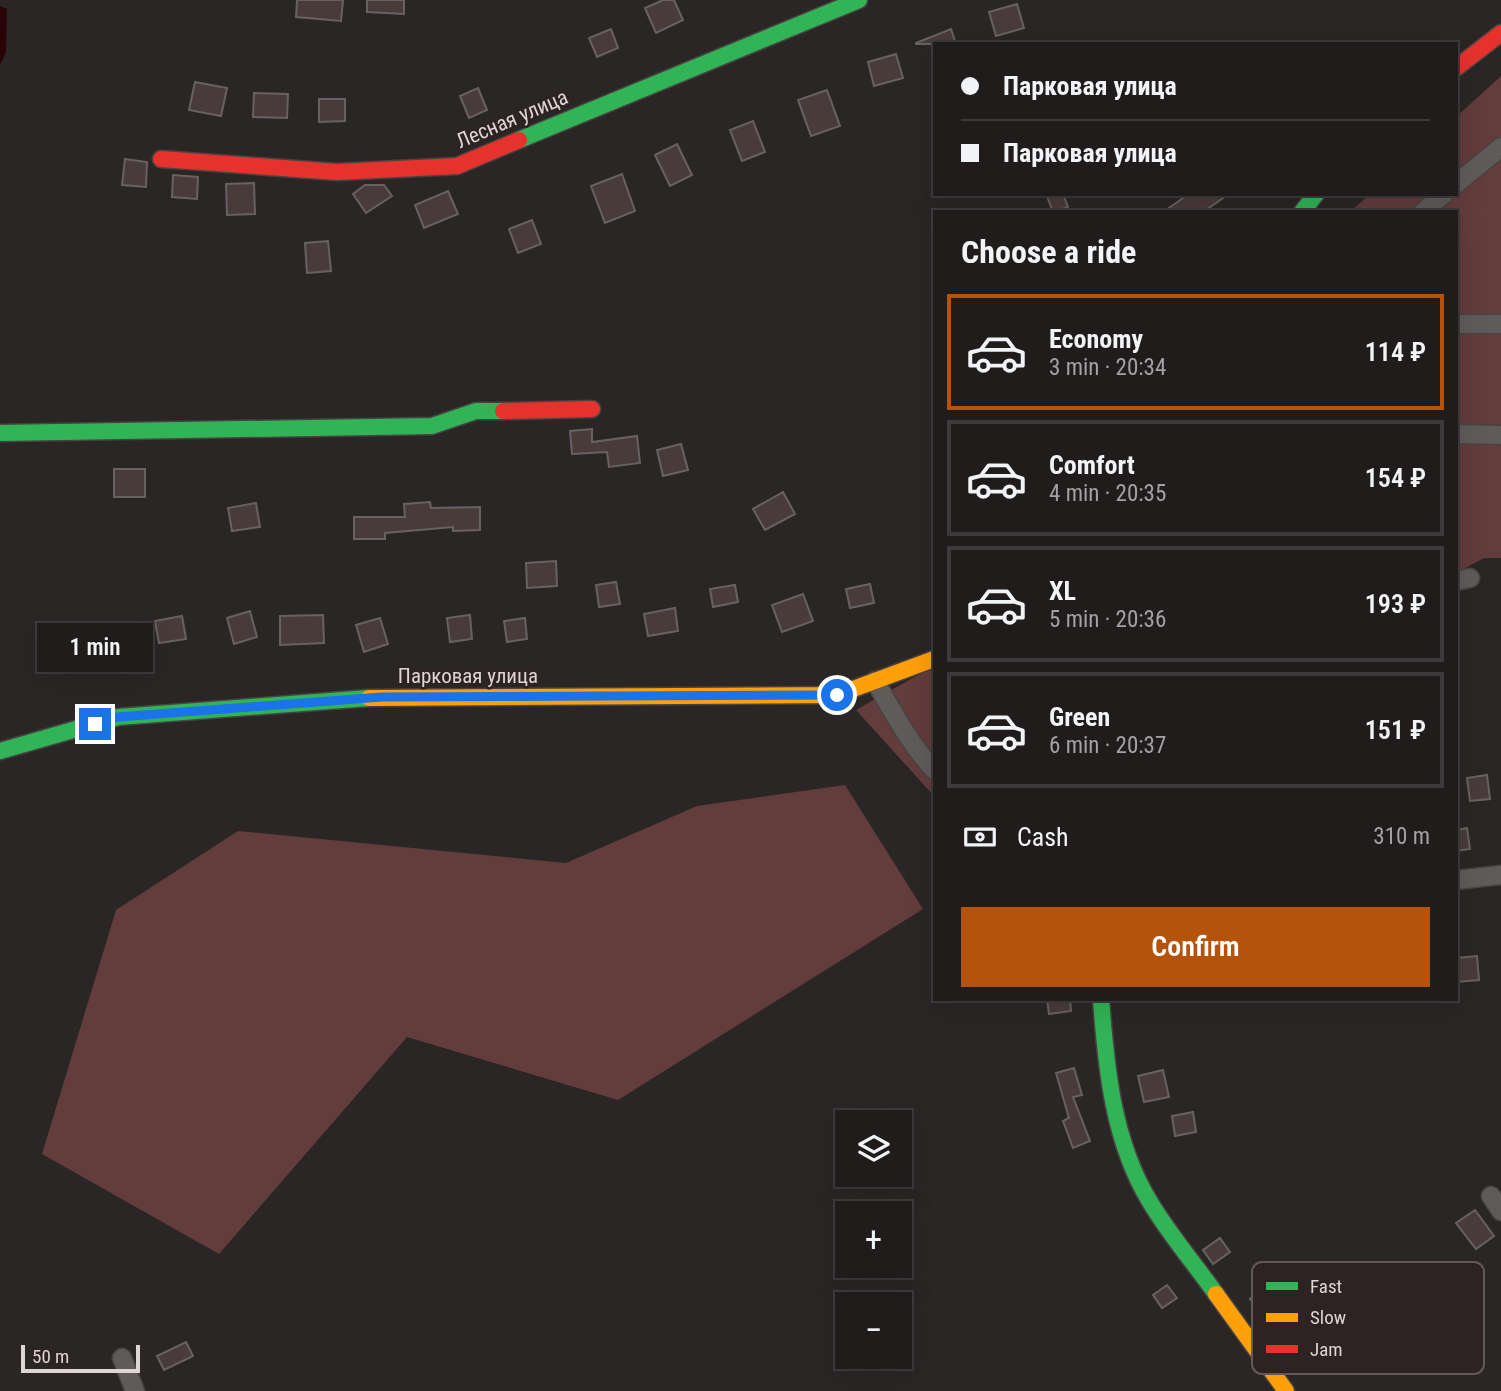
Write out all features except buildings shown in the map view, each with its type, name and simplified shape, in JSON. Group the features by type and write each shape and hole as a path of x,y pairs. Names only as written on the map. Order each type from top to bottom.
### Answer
{"street":[{"name":"Лесная улица","path":"161,159 337,172 457,166 859,0"},
{"path":"1458,66 1501,33"},
{"path":"1458,182 1501,147"},
{"path":"1304,210 1314,196"},
{"path":"1425,210 1442,196"},
{"path":"1458,324 1501,324"},
{"path":"0,433 432,426 476,411 592,408"},
{"path":"1458,435 1501,435"},
{"name":"Парковая улица","path":"0,751 118,717 382,697 837,695 933,659"},
{"path":"875,681 895,716 933,769"},
{"path":"1458,880 1501,875"},
{"path":"1101,1001 1105,1062 1114,1109 1134,1172 1149,1200 1252,1344"},
{"path":"122,1358 135,1391"},
{"path":"1274,1374 1286,1391"}],"shaded area":[{"path":"0,6 7,9 6,52 0,65"},
{"path":"1501,76 1501,558 1484,558 1458,572 1458,210 1352,210 1368,196 1458,196 1458,115"},
{"path":"933,667 933,795 856,710"},
{"path":"845,785 923,909 618,1100 407,1037 219,1254 42,1154 116,910 238,831 566,863 697,806"}],"traffic: fast":[{"path":"519,140 859,0"},
{"path":"1304,210 1314,196"},
{"path":"0,433 432,426 476,411 503,411"},
{"path":"0,751 118,717 369,698"},
{"path":"1101,1001 1109,1077 1127,1155 1157,1214 1216,1294"}],"traffic: slow":[{"path":"369,698 837,695 933,659"},
{"path":"1216,1294 1252,1344"},
{"path":"1274,1374 1286,1391"}],"traffic: jam":[{"path":"1458,66 1501,33"},
{"path":"161,159 337,172 457,166 519,140"},
{"path":"503,411 592,409"}],"route":[{"path":"95,724 118,717 382,697 837,695"}]}
